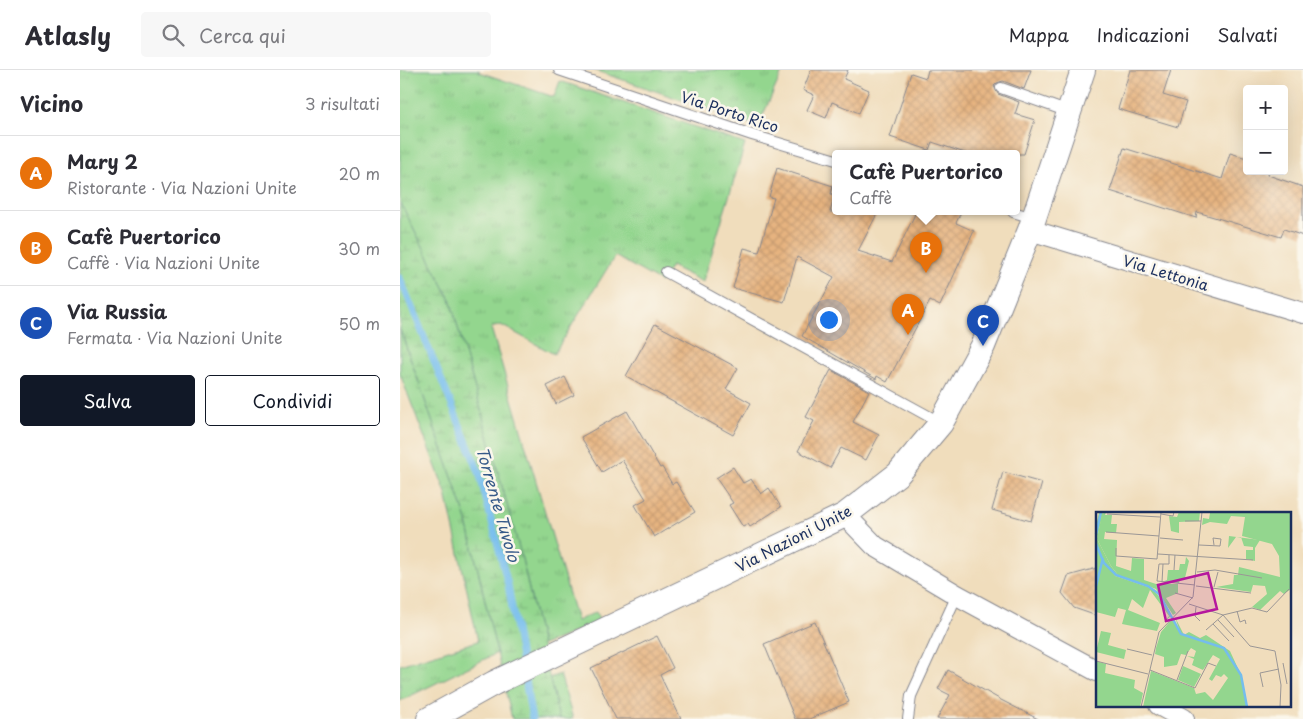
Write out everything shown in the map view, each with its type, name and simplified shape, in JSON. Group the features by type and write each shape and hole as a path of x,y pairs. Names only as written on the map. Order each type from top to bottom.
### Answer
{"street":[{"name":"Via Nazioni Unite","path":"429,719 494,683 845,515 898,474 941,423 983,346 1025,220 1069,112 1083,70"},
{"name":"Via Lettonia","path":"1025,220 1303,313"},
{"path":"845,515 875,546 957,595 1096,670"},
{"path":"1161,706 1184,719"}],"lane":[{"name":"Via Porto Rico","path":"560,70 752,135 832,159"},
{"path":"1001,88 1069,112"},
{"path":"666,272 941,423"},
{"path":"908,719 910,696 957,595"}],"green space":[{"path":"400,70 479,70 479,72 554,97 560,81 745,144 703,282 671,266 661,282 615,256 554,354 501,325 491,328 577,621 596,612 600,622 542,645 521,555 450,299 400,202"},
{"path":"594,70 783,70 758,126"},
{"path":"400,202 450,299 521,555 559,719 512,719 466,517 400,329"},
{"path":"400,329 466,517 497,653 400,701 400,665 478,641 446,493 400,374"},
{"path":"560,674 573,719 559,719 549,678"}],"building":[{"path":"811,70 848,70 844,79 869,90 859,113 832,102 826,118 807,110 814,95 803,90"},
{"path":"928,70 1031,70 1024,89 1003,81 994,86 998,94 1019,102 1015,114 1035,120 1024,154 1020,154 1020,150 956,150 932,142 929,150 890,137 911,73 926,78"},
{"path":"1130,70 1171,70 1163,95 1186,102 1178,127 1118,109"},
{"path":"1124,148 1222,179 1230,153 1243,157 1243,175 1268,175 1303,187 1303,236 1284,229 1281,237 1197,212 1196,218 1110,191"},
{"path":"777,168 832,186 830,212 832,212 832,215 876,215 858,251 892,262 915,215 960,215 956,223 974,231 940,306 930,301 887,382 877,376 876,379 802,336 834,277 797,257 784,302 733,288 744,248 759,252 774,198 769,197"},
{"path":"655,324 738,368 726,389 751,403 733,435 626,376"},
{"path":"831,370 869,391 853,422 879,435 866,460 841,448 830,468 798,451 814,421 806,417"},
{"path":"565,377 574,395 556,404 547,386"},
{"path":"627,411 660,468 662,467 672,484 676,482 695,512 654,537 635,505 646,499 622,460 602,472 581,437"},
{"path":"733,467 743,483 751,479 761,494 769,488 781,507 750,527 748,524 743,527 729,505 733,503 716,478"},
{"path":"1003,472 1042,483 1031,521 992,510"},
{"path":"1096,568 1096,616 1074,608 1062,593 1068,576"},
{"path":"815,622 849,702 809,719 795,719 764,644"},
{"path":"657,636 673,668 660,675 681,719 616,719 591,668"},
{"path":"948,670 1038,719 937,719 950,695 938,689"}],"waterway":[{"name":"Torrente Tuvolo","path":"400,278 479,472 508,585 532,719"}],"place":[{"name":"Cafè Puertorico","path":"926,273"},
{"name":"Mary 2","path":"908,335"},
{"name":"Via Russia","path":"983,346"}]}
